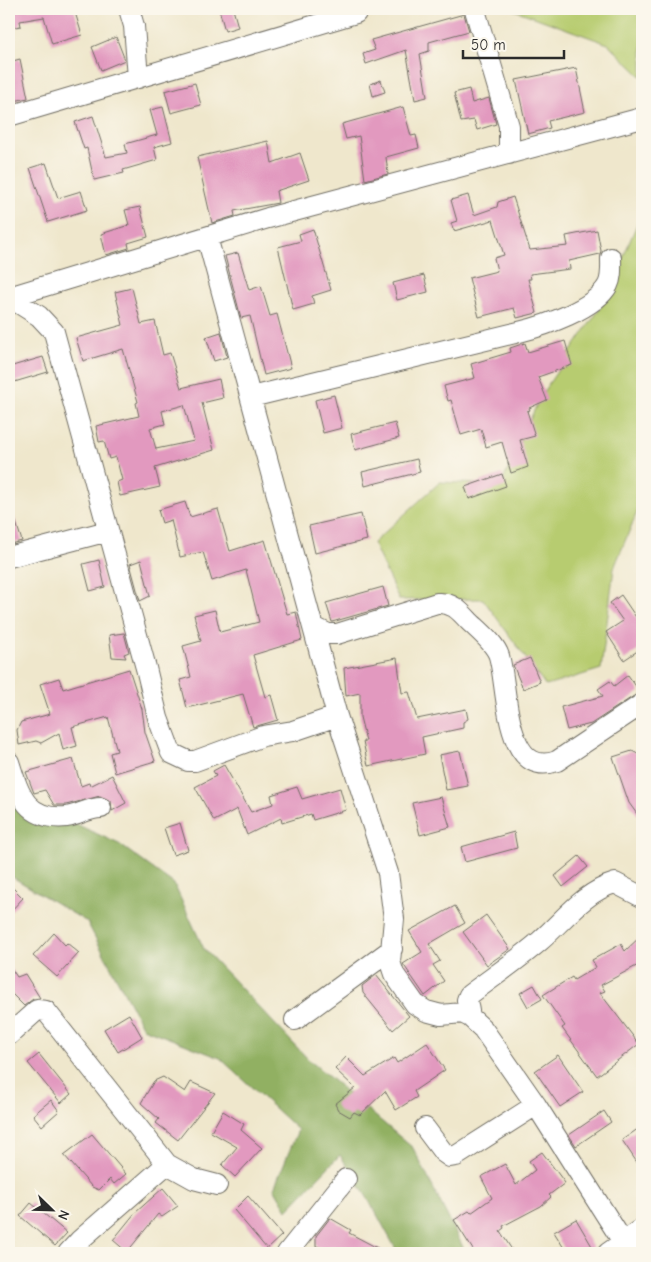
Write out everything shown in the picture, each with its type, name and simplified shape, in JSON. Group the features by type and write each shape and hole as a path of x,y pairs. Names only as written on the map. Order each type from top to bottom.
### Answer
{"street":[{"path":"129,9 134,26 138,78"},
{"path":"475,10 509,126 509,154"},
{"path":"9,116 356,13"},
{"path":"9,297 207,237 642,118"},
{"path":"207,237 337,716 381,846 388,873 394,919 390,962 394,974 415,1004 426,1011 441,1015 462,1014 470,1017 483,1029 536,1105 616,1248 642,1253"},
{"path":"251,396 519,332 559,320 594,300 605,290 611,274 611,258"},
{"path":"9,297 39,316 54,332 158,718 171,753 188,761 195,761 263,736 293,731 337,716"},
{"path":"9,558 108,531"},
{"path":"314,627 328,634 337,634 437,603 443,602 457,608 498,655 515,739 525,756 538,763 547,764 557,761 642,704"},
{"path":"9,762 20,796 27,807 40,814 68,817 101,808"},
{"path":"470,1017 467,1000 470,994 540,941 569,912 603,887 616,883 642,897"},
{"path":"295,1020 392,949"},
{"path":"9,1035 37,1010 46,1010 167,1164 194,1179 217,1185"},
{"path":"425,1128 443,1152 450,1157 456,1156 536,1105"},
{"path":"68,1253 80,1240 167,1164"},
{"path":"287,1253 346,1179"},
{"path":"616,1248 642,1229"}],"green space":[{"path":"512,9 642,9 642,77 608,44"},
{"path":"642,212 642,500 614,568 601,669 546,686 483,599 399,600 373,543 440,482 501,485 541,395 605,301"},
{"path":"9,793 119,844 174,884 204,949 308,1059 413,1148 466,1253 398,1253 370,1202 340,1155 287,1210 274,1188 298,1130 220,1058 143,1028 87,922 9,875"}],"building":[{"path":"9,9 74,9 82,35 52,44 44,17 20,21 21,26 9,28"},
{"path":"219,9 233,9 238,27 225,31"},
{"path":"464,14 469,31 429,42 429,51 420,54 427,97 415,100 406,50 366,64 363,54 375,50 371,40"},
{"path":"116,37 125,60 101,70 92,47"},
{"path":"20,59 28,98 9,102 9,62"},
{"path":"576,68 585,112 548,121 550,128 528,134 516,80"},
{"path":"381,80 385,92 373,96 370,84"},
{"path":"195,83 201,105 171,113 165,91"},
{"path":"469,89 472,103 489,98 496,124 477,130 474,120 461,122 454,93"},
{"path":"163,107 172,142 154,147 157,160 123,170 124,173 94,180 87,148 84,149 75,122 93,116 106,157 127,153 125,144 157,135 150,110"},
{"path":"403,107 411,136 416,135 419,148 386,157 388,174 365,180 359,136 346,139 342,124"},
{"path":"268,141 272,163 300,153 309,180 276,191 278,203 234,211 235,216 212,223 197,157"},
{"path":"46,163 58,198 81,191 87,210 48,222 30,168"},
{"path":"468,195 474,215 497,207 498,202 513,197 530,250 568,246 566,236 597,230 600,254 569,261 570,269 530,274 531,279 528,279 537,313 517,318 514,308 479,317 469,278 497,271 494,258 504,255 493,220 454,231 451,223 457,221 451,200"},
{"path":"140,207 148,237 128,243 129,248 106,255 101,234 129,225 125,210"},
{"path":"313,229 331,290 312,296 314,304 293,310 278,247 301,241 299,234"},
{"path":"238,253 249,290 261,286 270,316 277,314 291,368 264,375 250,316 241,318 225,256"},
{"path":"424,275 428,292 397,300 393,283"},
{"path":"132,288 141,324 155,321 163,355 170,353 181,388 219,379 223,398 202,403 214,450 155,468 160,487 120,496 117,482 122,480 116,457 109,459 104,441 99,442 96,426 139,416 136,403 138,402 123,349 83,361 76,338 123,325 115,292","holes":["184,405 194,441 156,449 150,428 165,424 162,411"]},
{"path":"221,332 227,357 214,361 206,337"},
{"path":"565,341 572,365 538,377 547,400 529,408 530,410 527,411 535,436 520,440 528,467 511,473 502,442 486,447 481,429 461,435 451,400 448,401 444,386 475,378 471,364 511,352 510,348 525,343 528,352"},
{"path":"43,357 48,372 11,383 9,367"},
{"path":"334,395 342,428 323,433 315,400"},
{"path":"395,423 399,438 355,450 351,434"},
{"path":"417,459 420,472 365,486 362,472"},
{"path":"502,474 506,486 469,499 465,487"},
{"path":"185,502 190,517 218,509 230,551 265,540 287,614 296,612 302,640 253,655 265,697 271,695 278,720 253,727 243,694 187,708 180,680 191,677 183,646 201,641 194,615 215,610 220,632 259,622 246,570 212,581 203,552 180,557 171,520 162,523 158,510"},
{"path":"11,507 22,541 10,544 9,508"},
{"path":"361,514 367,540 315,553 309,526"},
{"path":"99,560 105,587 90,591 83,564"},
{"path":"141,560 150,596 140,601 130,564"},
{"path":"383,587 388,606 332,622 326,603"},
{"path":"621,595 642,626 642,648 624,660 606,632 623,621 610,603"},
{"path":"124,633 129,652 124,654 126,658 112,657 109,635"},
{"path":"397,658 402,693 409,692 417,719 466,709 468,719 463,722 463,728 422,737 425,754 368,766 363,741 366,741 360,717 360,693 346,696 344,668"},
{"path":"530,658 540,682 523,689 513,665"},
{"path":"129,669 142,709 145,732 155,761 115,773 110,753 117,751 108,717 72,727 77,746 63,750 59,733 41,743 36,741 19,745 17,730 21,722 50,714 40,684 59,678 63,689"},
{"path":"628,675 640,692 591,724 567,730 561,707 603,696 598,689 610,681 614,686"},
{"path":"460,751 468,786 446,790 439,755"},
{"path":"632,751 642,756 642,821 629,803 613,757"},
{"path":"73,759 81,786 89,783 90,786 112,775 126,803 112,811 111,801 100,796 66,805 54,805 45,790 34,793 26,772"},
{"path":"224,765 251,812 273,804 271,795 297,787 302,799 340,788 346,810 313,820 311,814 282,823 281,818 247,835 237,809 214,821 195,787 216,776 213,771"},
{"path":"441,797 450,827 420,835 412,803"},
{"path":"180,823 188,850 173,855 164,828"},
{"path":"514,832 517,848 465,862 461,847"},
{"path":"579,856 588,867 563,887 555,876"},
{"path":"9,884 23,898 9,913"},
{"path":"455,906 465,923 429,944 440,961 433,965 444,981 425,996 403,964 422,952 409,931"},
{"path":"486,915 510,949 487,965 463,932"},
{"path":"54,933 65,945 67,943 79,953 57,977 33,956"},
{"path":"642,935 642,963 601,985 605,991 600,993 639,1044 597,1076 562,1028 565,1026 543,995 572,977 574,980 596,967 592,960 621,944 625,951"},
{"path":"9,965 17,977 25,974 40,998 33,999 24,1006 12,994 9,990"},
{"path":"376,975 409,1016 393,1030 363,993 362,986"},
{"path":"534,985 542,999 528,1007 520,993"},
{"path":"129,1014 142,1037 118,1052 104,1029"},
{"path":"427,1043 445,1070 414,1091 417,1097 396,1110 385,1091 360,1115 354,1112 350,1117 338,1110 335,1104 355,1088 335,1069 346,1057 365,1076 394,1058 397,1063"},
{"path":"39,1054 71,1094 61,1103 28,1063"},
{"path":"558,1055 583,1092 560,1107 535,1071"},
{"path":"163,1077 185,1092 191,1082 215,1093 178,1140 156,1123 159,1119 141,1103 154,1081"},
{"path":"51,1100 59,1111 42,1126 33,1115"},
{"path":"223,1111 244,1124 241,1130 262,1148 235,1177 222,1165 237,1147 211,1132"},
{"path":"604,1111 611,1122 576,1146 569,1135"},
{"path":"642,1126 642,1170 622,1140"},
{"path":"92,1134 126,1174 114,1184 110,1179 99,1190 92,1187 64,1155"},
{"path":"542,1152 565,1183 549,1195 551,1197 541,1206 503,1226 504,1228 500,1231 514,1253 475,1253 454,1220 469,1211 471,1213 492,1198 481,1177 505,1164 516,1185 535,1170 529,1161"},
{"path":"163,1188 178,1206 162,1217 158,1214 127,1252 113,1240 135,1213"},
{"path":"248,1196 282,1235 267,1249 234,1210"},
{"path":"31,1203 67,1233 55,1246 20,1216"},
{"path":"330,1218 351,1230 349,1233 387,1253 335,1253 316,1246 316,1236"},
{"path":"576,1219 596,1253 567,1253 554,1232"}]}
